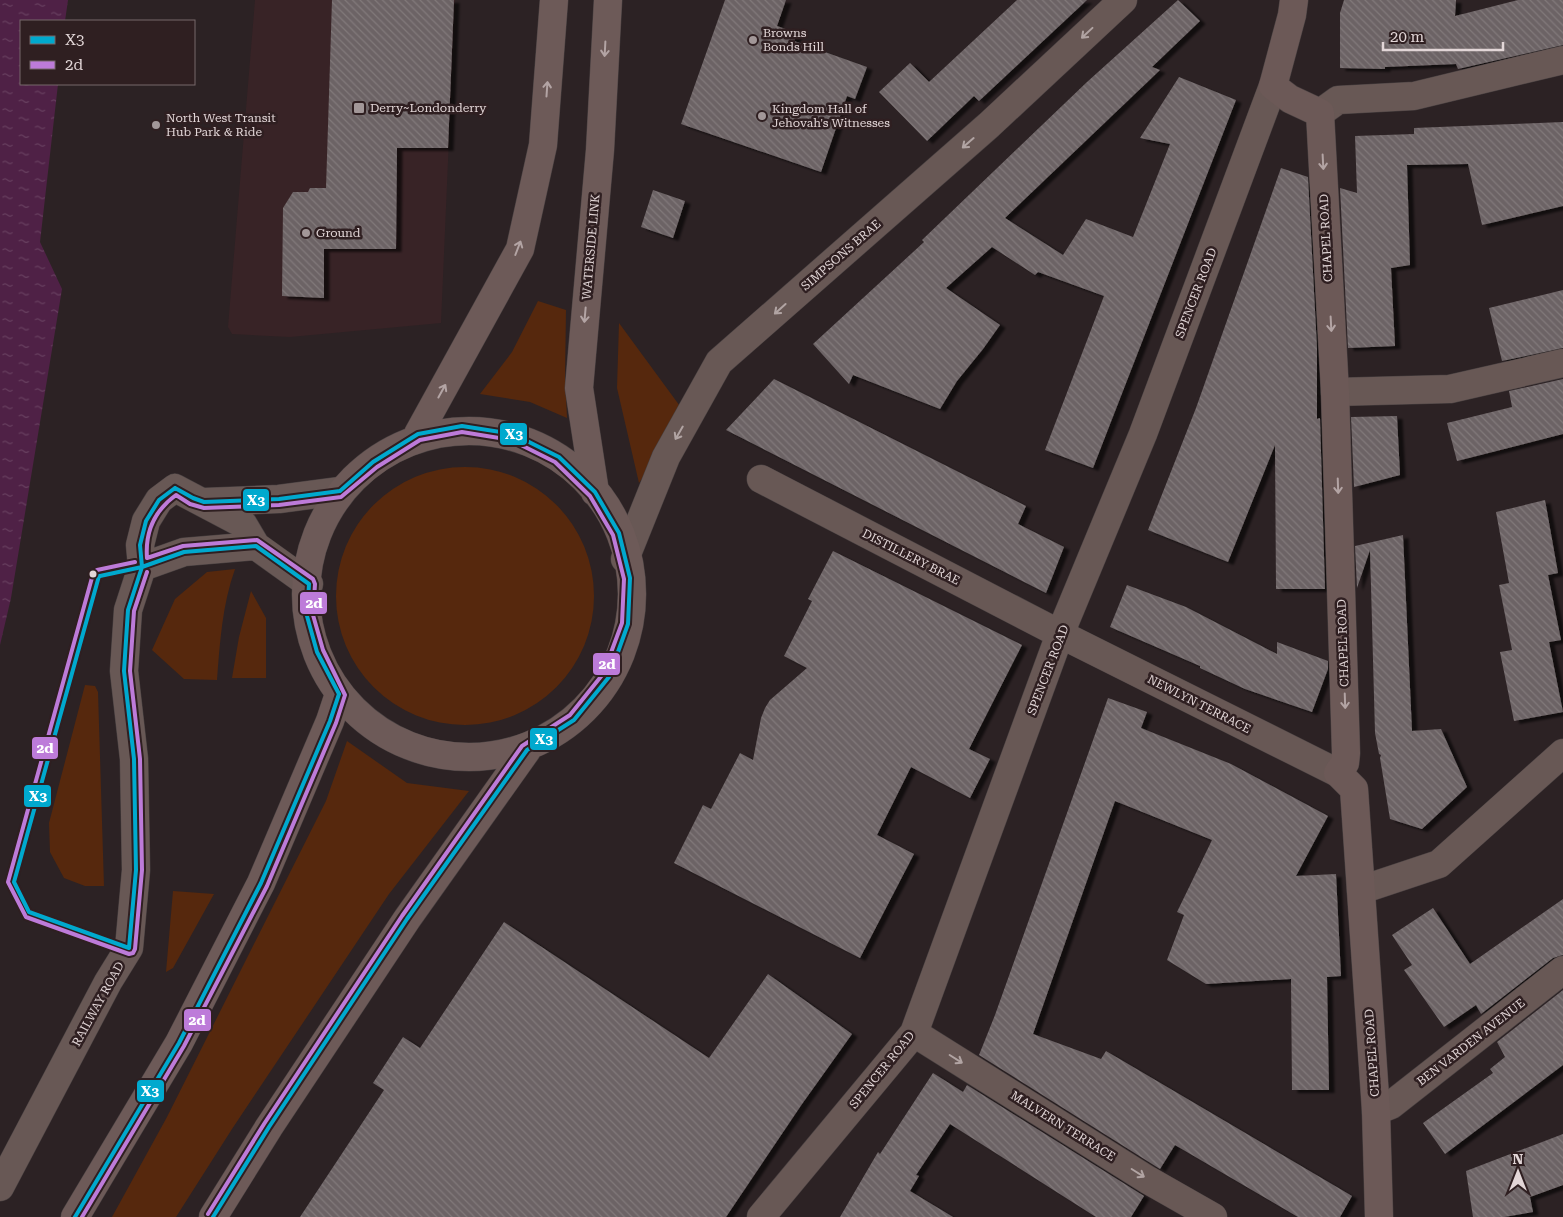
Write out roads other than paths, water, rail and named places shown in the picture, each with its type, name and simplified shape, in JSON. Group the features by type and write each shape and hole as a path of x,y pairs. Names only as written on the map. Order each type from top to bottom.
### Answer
{"highway":[{"path":"418,434 520,249 543,145 554,0"},
{"name":"WATERSIDE LINK","path":"596,492 579,388 600,150 608,0"},
{"path":"462,426 513,434 559,457 596,492 619,533 630,578 628,624 609,677 574,720 527,750 476,760 431,754 390,738 339,694 317,652 307,616 309,584 316,534 340,492 373,462 418,434 462,426"},
{"path":"75,1217 179,1043 261,883 330,721 339,694"},
{"path":"213,1217 269,1127 407,919 527,750"}],"main road":[{"path":"1294,0 1292,15 1273,86 1290,99 1320,113"},
{"name":"CHAPEL ROAD","path":"1320,113 1334,392 1346,754 1345,763 1338,773 1354,789 1376,1110 1379,1217"}],"street":[{"name":"SIMPSONS BRAE","path":"625,559 666,457 719,362 988,125 1123,0"},
{"path":"1320,113 1338,100 1414,96 1563,60"},
{"name":"SPENCER ROAD","path":"769,1214 914,1033 1060,634 1143,434 1273,86"},
{"path":"1334,392 1450,389 1563,363"},
{"name":"DISTILLERY BRAE","path":"761,480 1060,634"},
{"name":"RAILWAY ROAD","path":"0,1187 108,982 129,948 136,870 134,759 124,671 128,610 142,567 140,545 146,521 159,500 175,488 243,524 256,546 309,584"},
{"name":"RAILWAY ROAD","path":"204,502 278,500 340,492"},
{"path":"142,567 184,552 256,546"},
{"name":"NEWLYN TERRACE","path":"1060,634 1338,773"},
{"path":"1361,890 1439,864 1563,753"},
{"name":"BEN VARDEN AVENUE","path":"1376,1110 1391,1105 1563,970"},
{"name":"MALVERN TERRACE","path":"914,1033 1148,1180 1212,1217"}],"water":[{"path":"0,0 68,0 65,20 20,20 20,85 58,85 40,242 62,289 11,598 0,645"}],"place":[{"name":"Browns Bonds Hill","path":"753,40"},
{"name":"Derry~Londonderry","path":"359,108"},
{"name":"Kingdom Hall of Jehovah's Witnesses","path":"762,116"},
{"name":"North West Transit Hub Park & Ride","path":"156,125"},
{"name":"Ground","path":"306,233"}]}
